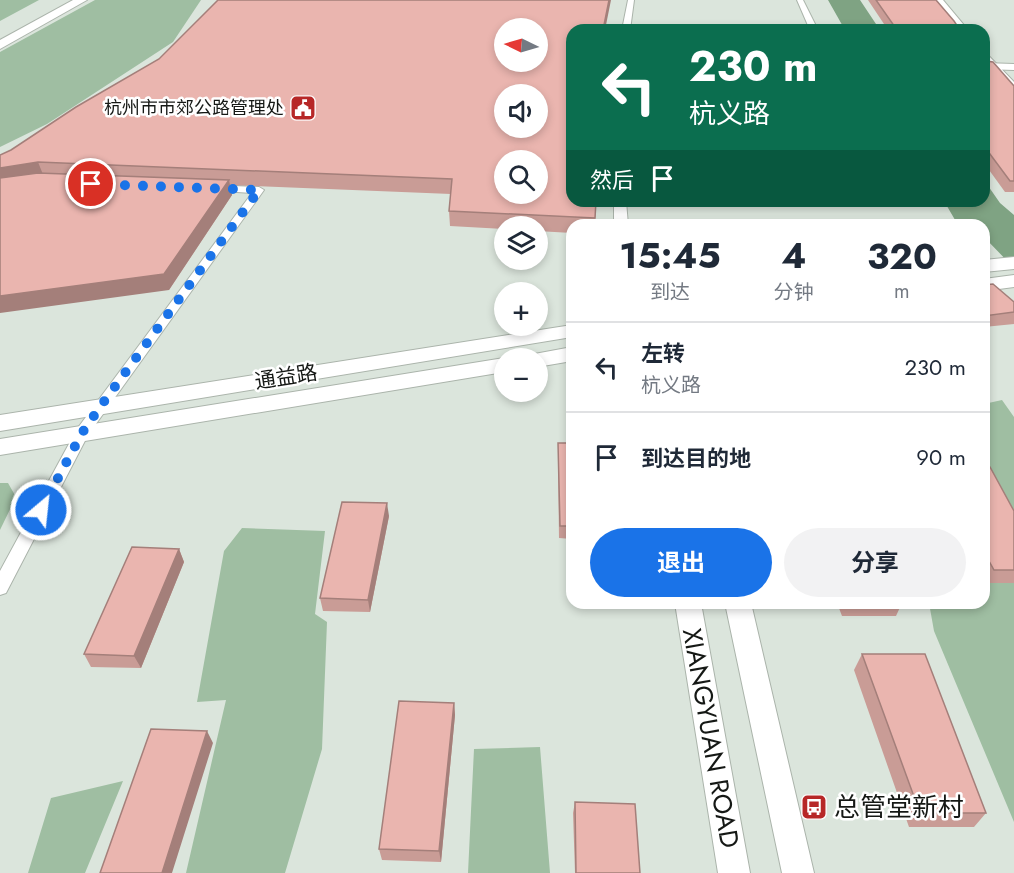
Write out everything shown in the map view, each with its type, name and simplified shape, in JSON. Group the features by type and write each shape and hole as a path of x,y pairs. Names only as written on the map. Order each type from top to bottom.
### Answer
{"main road":[{"path":"0,38 69,0"},
{"path":"0,45 81,0"},
{"path":"990,265 1014,263"},
{"path":"990,284 1014,281"},
{"name":"通益路","path":"0,423 566,332"},
{"path":"548,358 566,355"},
{"name":"通益路","path":"0,447 494,367"},
{"name":"XIANGYUAN ROAD","path":"689,609 734,873"},
{"path":"739,609 798,873"}],"street":[{"path":"627,24 631,0"},
{"path":"800,0 811,24"},
{"path":"939,0 959,24"},
{"path":"990,60 1014,87"},
{"path":"990,66 1014,67"},
{"path":"0,588 82,433 259,190 196,187"}],"shaded area":[{"path":"0,0 39,0 0,21"},
{"path":"95,0 201,0 173,42 47,124 0,147 0,52"},
{"path":"828,0 860,0 876,24 842,24"},
{"path":"990,189 1000,203 1014,215 1014,268 990,243 990,219 954,219 948,207 990,207"},
{"path":"1002,400 1014,417 1014,822 934,631 930,609 990,609 990,403"},
{"path":"0,483 8,483 16,497 0,530"},
{"path":"242,528 325,531 315,614 327,622 322,749 285,873 186,873 226,700 197,702 224,551"},
{"path":"540,747 550,873 468,873 474,749"},
{"path":"123,781 85,873 28,873 51,798"}],"building":[{"name":"杭州市市郊公路管理处","path":"218,0 609,0 604,24 566,24 566,207 596,207 595,218 449,211 452,179 38,162 0,168 0,155 76,107 159,59"},
{"path":"876,0 936,0 956,24 893,24"},
{"path":"990,62 993,62 1014,86 1014,181 1010,181 990,154"},
{"path":"38,173 229,180 164,274 0,296 0,178"},
{"path":"990,284 993,284 1014,302 1014,312 990,315"},
{"path":"558,443 566,443 566,526 560,526"},
{"path":"990,467 1014,511 1014,570 994,570 990,563"},
{"path":"342,502 387,503 368,600 320,598"},
{"path":"132,547 179,549 134,656 84,654"},
{"path":"862,654 925,654 986,813 920,813"},
{"path":"399,701 454,703 439,851 379,849"},
{"path":"151,729 207,731 162,873 100,873"},
{"path":"575,802 635,804 640,873 576,873"}],"place":[{"name":"杭州市市郊公路管理处","path":"303,108"},
{"name":"总管堂新村","path":"814,807"}],"route":[{"path":"41,510 82,433 259,190 91,184"}]}
